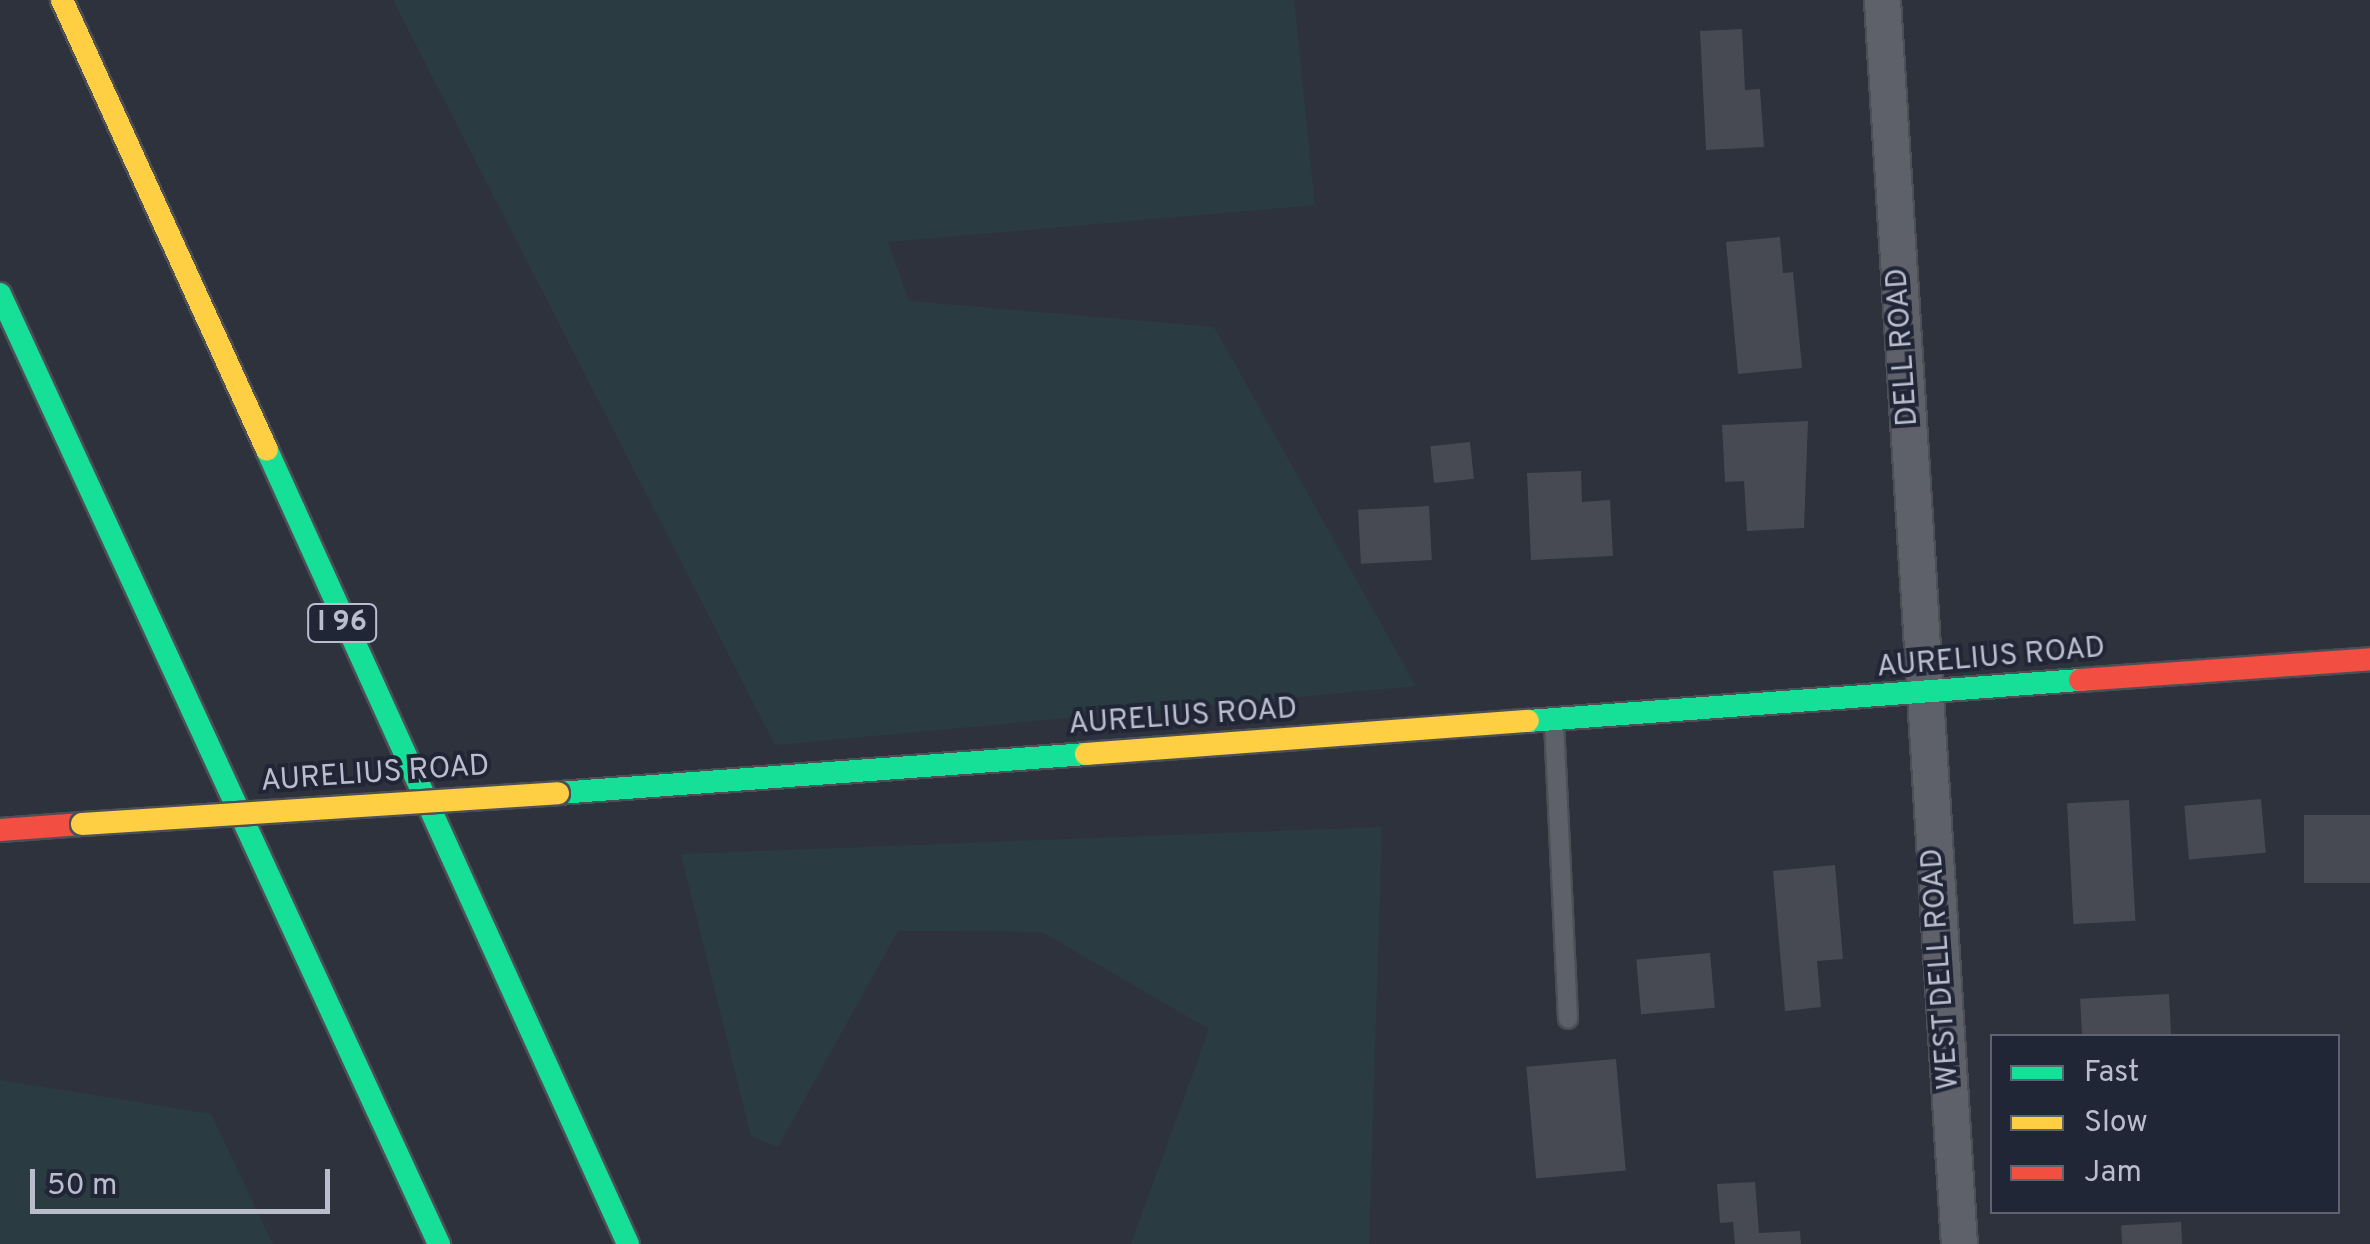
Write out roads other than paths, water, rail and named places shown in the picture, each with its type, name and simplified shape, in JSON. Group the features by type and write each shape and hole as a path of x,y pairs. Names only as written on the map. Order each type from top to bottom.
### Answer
{"main road":[{"name":"I 96","path":"62,0 628,1244"},
{"path":"0,294 438,1244"},
{"name":"AURELIUS ROAD","path":"0,830 1554,722 2370,659"}],"street":[{"name":"DELL ROAD","path":"1882,0 1926,695"},
{"name":"WEST DELL ROAD","path":"1926,695 1960,1244"}],"lane":[{"path":"1554,722 1568,1019"}]}
